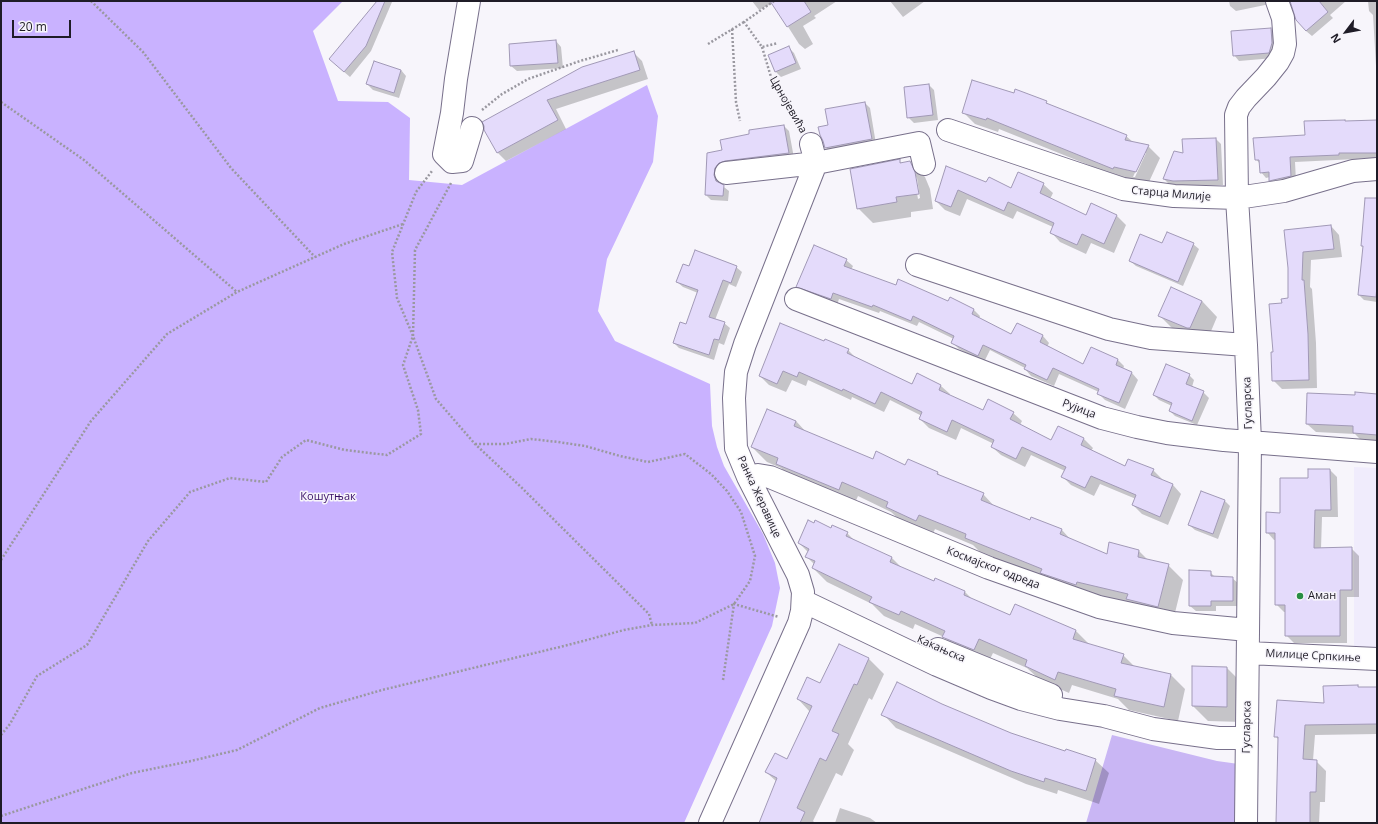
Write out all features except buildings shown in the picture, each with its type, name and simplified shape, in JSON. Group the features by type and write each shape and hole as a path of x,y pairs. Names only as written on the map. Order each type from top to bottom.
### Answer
{"street":[{"path":"453,157 452,113 469,1"},
{"name":"Гусларска","path":"1246,823 1250,442 1237,198 1236,115 1239,107 1266,77 1283,53 1284,18 1277,1"},
{"path":"453,157 472,128"},
{"name":"Старца Милије","path":"948,130 1123,189 1174,196 1237,198 1284,191 1353,171 1377,169"},
{"path":"726,173 814,154 919,143 924,164"},
{"name":"Ранка Жеравице","path":"802,592 736,448 734,398 736,372 745,344 814,154"},
{"path":"917,264 1116,331 1173,341 1246,345"},
{"name":"Рујица","path":"796,299 1102,418 1167,433 1224,440 1377,452"},
{"name":"Космајског одреда","path":"748,477 758,475 770,477 989,568 1099,607 1173,623 1248,630"},
{"path":"711,823 799,623 802,592"},
{"name":"Какањска","path":"802,592 1064,700 1083,712 1153,729 1218,738 1246,738"},
{"name":"Милице Српкиње","path":"1248,653 1377,660"}],"path":[{"path":"91,1 143,52 231,168 315,257"},
{"path":"708,44 744,22 774,1"},
{"name":"Црнојевића","path":"744,22 762,47 771,77 814,154"},
{"path":"732,29 736,102 740,121"},
{"path":"762,47 778,43"},
{"path":"472,128 483,108 502,94 528,79 580,60 618,50"},
{"path":"1,102 84,160 237,292"},
{"path":"453,157 416,192 392,252 398,298 436,399 475,444 521,487 649,614 652,625"},
{"path":"1,735 10,724 37,676 87,645 148,541 190,492 230,478 266,482 282,457 306,440 345,450 387,455 421,434 418,410 403,365 413,336 415,250 453,157"},
{"path":"1,560 91,421 167,334 237,292 344,244 404,224"},
{"path":"475,444 505,444 531,439 552,441 585,446 648,462 685,454 710,474 727,491 741,512 755,556 750,582 734,604 722,680"},
{"path":"1,816 132,773 237,750 320,708 382,690 624,630 652,625 695,623 734,604 799,623"}],"shaded area":[{"path":"1354,467 1377,468 1377,659 1354,658"},
{"path":"1112,735 1217,761 1246,765 1246,823 1086,823"}],"green space":[{"name":"Кошутњак","path":"1,1 343,1 313,31 338,101 388,102 410,118 409,180 462,185 647,85 658,116 653,162 607,259 598,311 615,341 710,384 712,426 717,447 724,466 763,534 775,563 780,588 772,626 684,823 1,823"}],"place":[{"name":"Аман","path":"1300,596"}]}
